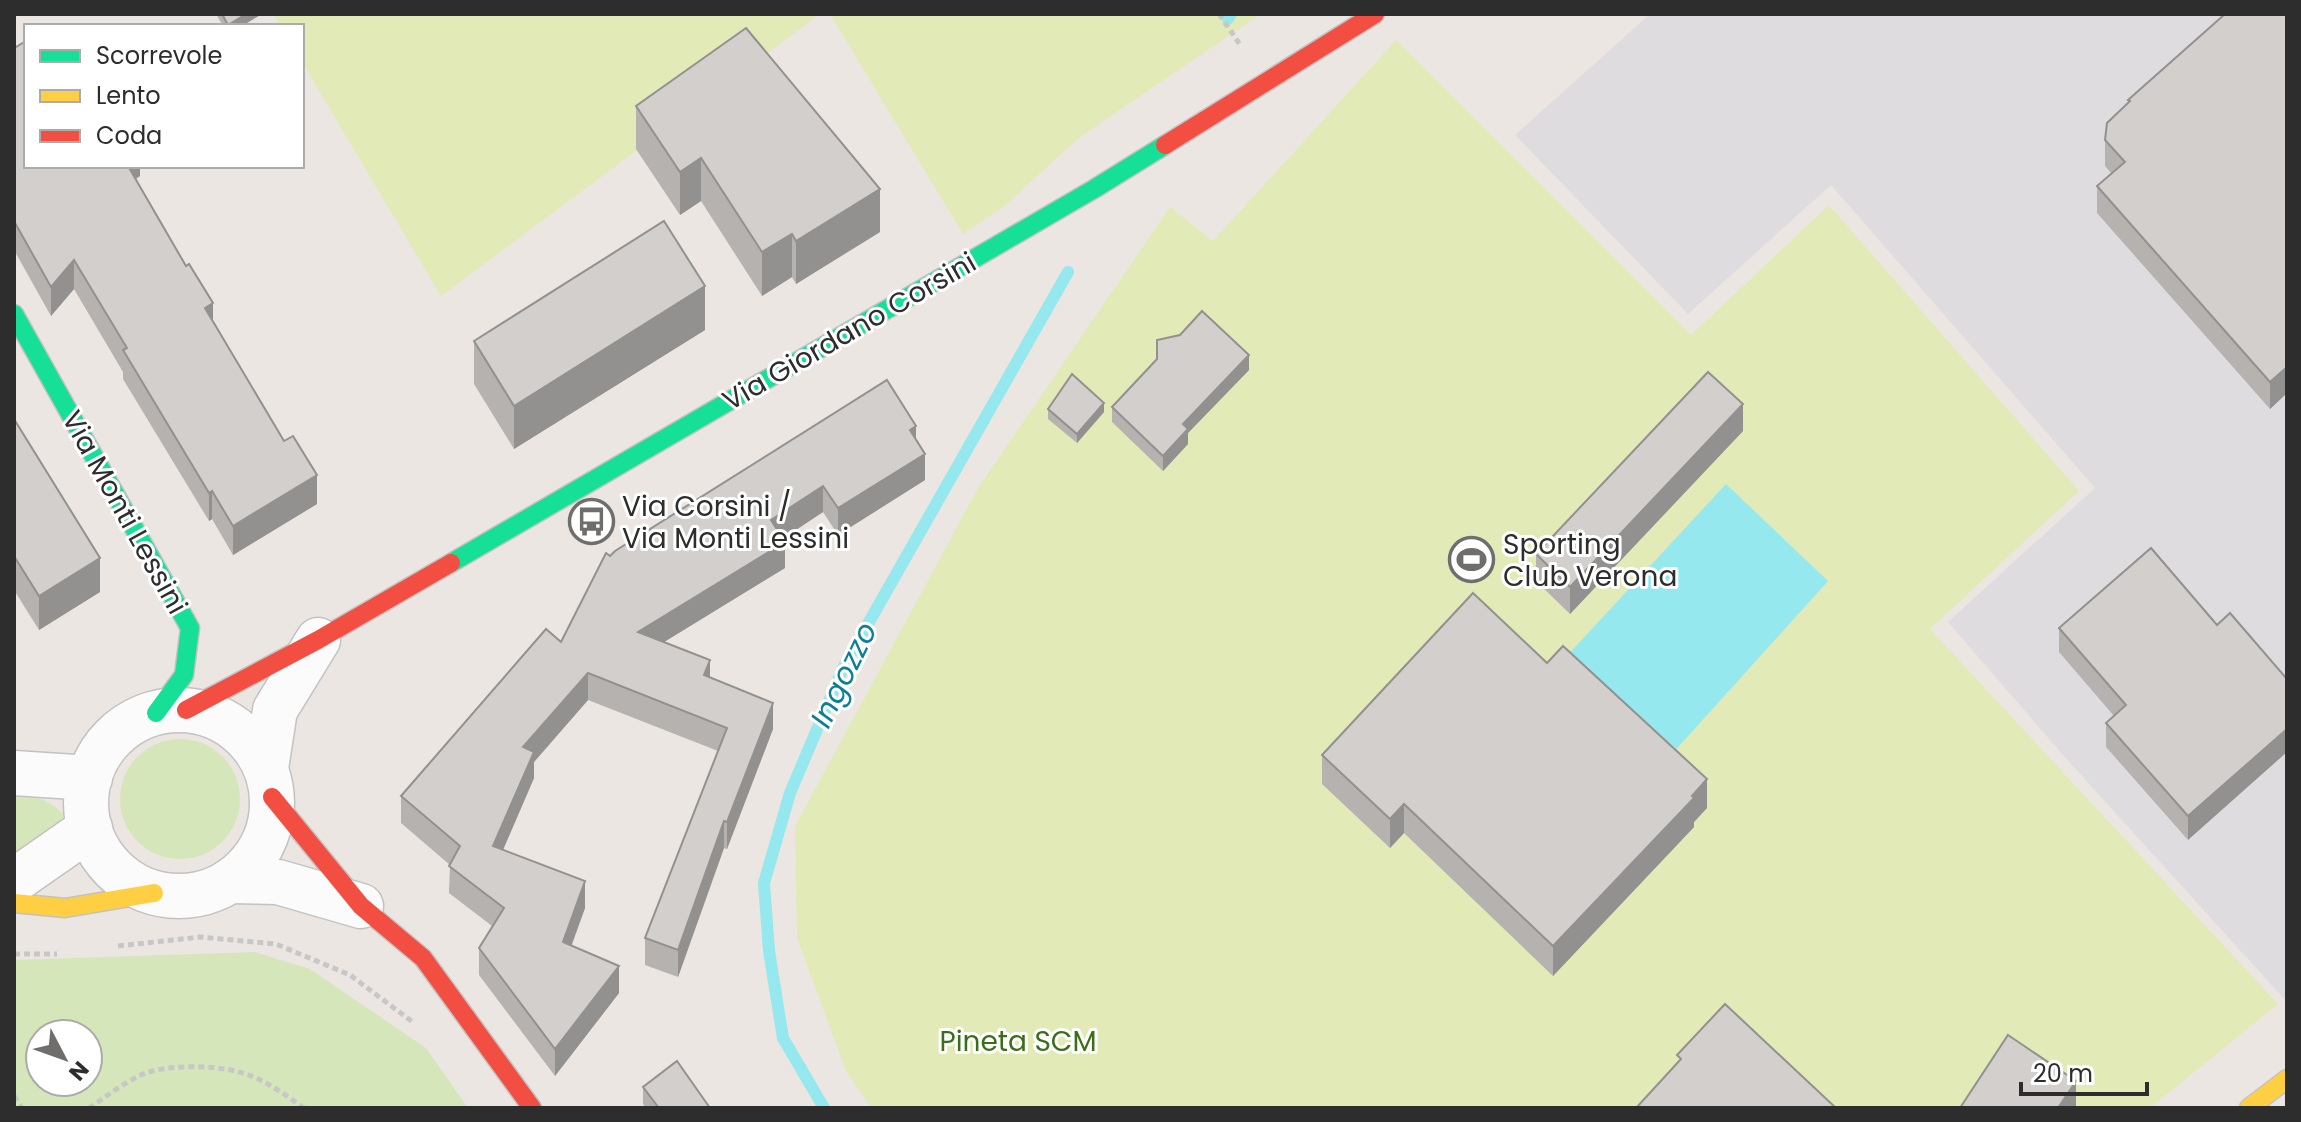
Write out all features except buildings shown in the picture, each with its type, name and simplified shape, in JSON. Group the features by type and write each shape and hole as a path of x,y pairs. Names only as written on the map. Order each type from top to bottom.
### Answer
{"street":[{"name":"Via Giordano Corsini","path":"171,712 318,640 1094,189 1375,14"},
{"name":"Via Monti Lessini","path":"14,314 190,628 184,675 171,712"},
{"name":"Via Giordano Corsini","path":"269,782 275,710 318,640"},
{"path":"154,893 132,883 113,869 99,849 87,811 90,778 105,748 119,733 137,721 171,712 203,713 234,728 247,739 269,782 361,906 423,958 532,1108"},
{"path":"14,773 90,778"},
{"path":"14,903 65,908 154,893 180,896 206,892 230,881 248,865 262,845 270,822 269,782"},
{"path":"14,881 90,828"},
{"path":"230,881 278,882 361,906"},
{"path":"2249,1108 2287,1079"}],"path":[{"path":"107,948 200,937 276,944 350,975 426,1032"},
{"path":"14,954 60,953"},
{"path":"89,1108 143,1074 167,1068 195,1067 239,1072 274,1087 304,1108"},
{"path":"14,1096 22,1108"}],"shaded area":[{"path":"1650,14 2287,14 2287,1002 2062,754 1948,622 2095,488 1831,185 1688,314 1515,135"}],"green space":[{"path":"273,14 820,14 441,296 304,65 304,24 280,24"},
{"path":"830,14 1261,14 1080,137 1002,208 963,234"},
{"name":"Sporting Club Verona","path":"1396,40 1691,335 1829,205 2079,491 1930,629 2278,1004 2150,1108 871,1108 846,1071 797,938 795,826 978,488 1170,207 1213,241"},
{"path":"180,739 203,744 222,757 235,776 240,799 235,822 222,841 203,854 180,859 157,854 138,841 125,822 120,799 125,776 138,757 157,744"},
{"path":"14,794 42,799 64,815 60,831 14,857"},
{"path":"255,952 310,969 426,1048 468,1108 14,1108 14,960"}],"water":[{"path":"1726,484 1828,581 1671,755 1564,659"}],"waterway":[{"path":"1228,19 1231,14"},
{"name":"Ingozzo","path":"824,1108 783,1038 769,951 764,883 790,793 844,666 1068,272"}],"traffic: fast":[{"path":"451,563 1165,145"},
{"path":"14,314 190,628 184,675 156,713"}],"traffic: slow":[{"path":"14,903 65,908 154,893"},
{"path":"2249,1108 2287,1079"}],"traffic: jam":[{"path":"1165,145 1375,14"},
{"path":"186,710 318,640 451,563"},
{"path":"272,797 361,906 423,958 532,1108"}],"place":[{"name":"Via Corsini / Via Monti Lessini","path":"591,522"},
{"name":"Sporting Club Verona","path":"1472,560"}],"park label":[{"name":"Pineta SCM","path":"1018,1041"}]}
